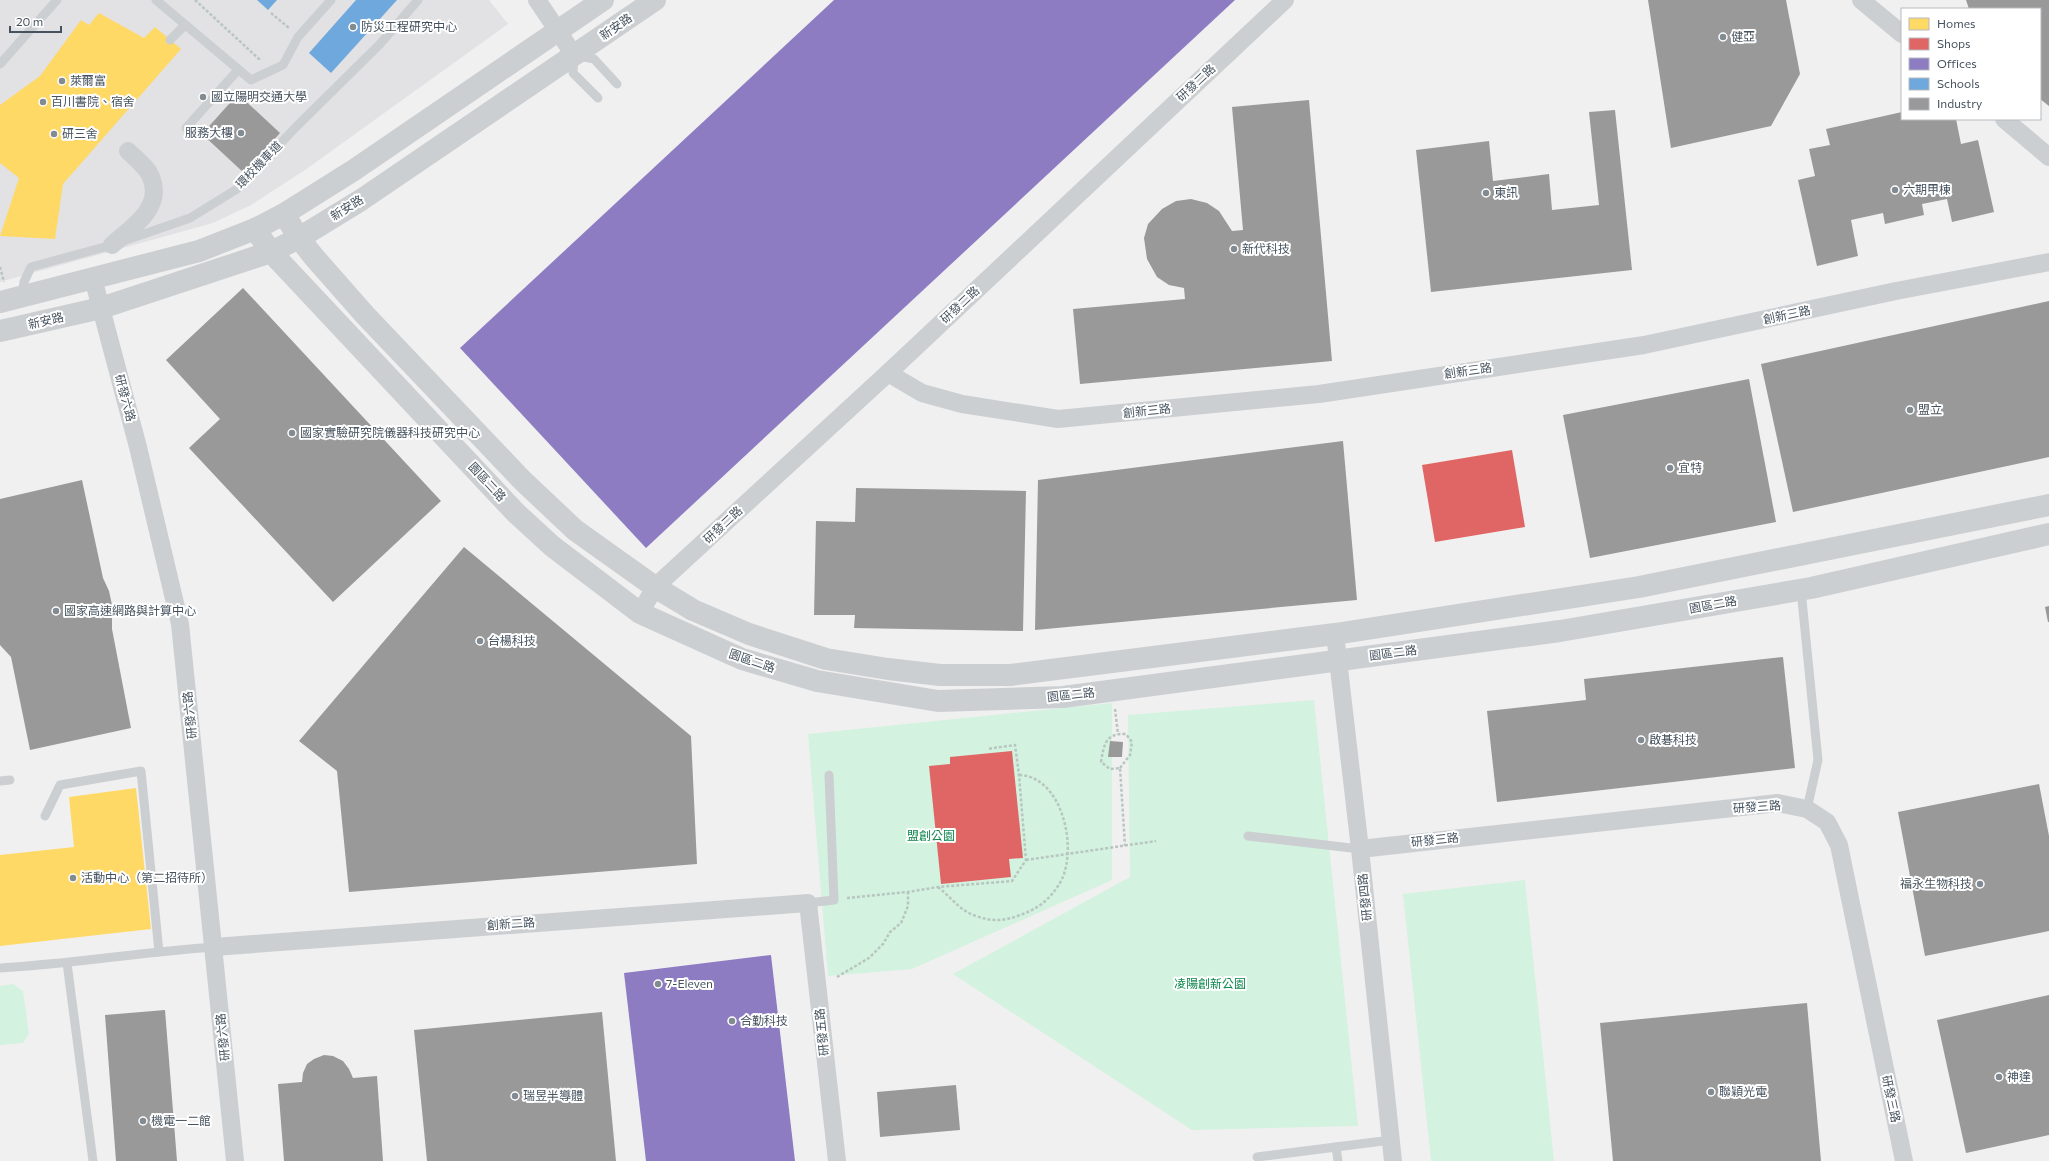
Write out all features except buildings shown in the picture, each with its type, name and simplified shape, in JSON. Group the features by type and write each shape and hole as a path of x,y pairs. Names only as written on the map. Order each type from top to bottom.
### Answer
{"street":[{"path":"537,0 574,55"},
{"path":"9,294 93,278 199,251 255,229 284,214 354,170 603,0"},
{"name":"新安路","path":"0,331 101,308 271,252 299,238 361,200 655,0"},
{"name":"研發二路","path":"640,612 656,587 888,373 1284,0"},
{"path":"1861,0 1901,33"},
{"path":"2005,120 2049,157"},
{"path":"112,245 143,219 151,208 153,190 152,180 148,172 128,150"},
{"name":"園區二路","path":"284,214 299,238 365,315 522,480 575,530 656,587 693,610 750,634 826,659 888,669 940,674 1010,675 1335,634 1639,587 2049,505"},
{"name":"園區二路","path":"255,229 271,252 516,513 552,546 640,612 742,659 817,682 938,701 995,701 1062,697 1560,632 1801,590 2049,534"},
{"name":"創新三路","path":"888,373 922,393 935,397 962,404 1058,420 1319,394 1644,345 1896,291 2049,262"},
{"name":"研發六路","path":"93,278 138,447 180,624 235,1161"},
{"name":"研發四路","path":"1335,634 1360,849 1393,1161"},
{"name":"研發三路","path":"1360,849 1778,803 1808,809 1827,822 1839,845 1904,1161"},
{"name":"創新二路","path":"214,947 808,903"},
{"name":"研發五路","path":"808,903 837,1161"}],"lane":[{"path":"0,64 57,0"},
{"path":"156,0 251,80 283,65 298,36 331,0"},
{"name":"環校機車道","path":"9,294 24,282 32,266 112,245 190,218 237,189 296,127 380,44 418,0"},
{"path":"170,40 185,25"},
{"path":"598,98 573,73 574,55 594,60 617,84"},
{"path":"186,128 238,70"},
{"path":"1801,590 1818,760 1808,809"},
{"path":"45,816 60,785 141,771 159,952"},
{"path":"808,903 834,900 829,775"},
{"path":"0,781 10,780"},
{"path":"1248,836 1360,849"},
{"path":"0,968 68,963 214,947"},
{"path":"68,963 93,1161"},
{"path":"1257,1157 1391,1140"},
{"path":"1336,1147 1338,1161"}],"path":[{"path":"195,0 259,58 259,76"},
{"path":"271,13 298,36"},
{"path":"0,267 9,294"},
{"path":"1115,709 1118,734"},
{"path":"1120,768 1110,769 1101,762 1103,747 1110,737 1118,734 1126,734 1132,742 1130,755 1120,768 1125,846"},
{"path":"834,900 908,892 938,887 1012,881 1026,860 1015,745 987,749"},
{"path":"938,887 953,903 975,916 992,920 1008,920 1027,913 1044,903 1059,885 1068,854 1064,817 1055,797 1029,776 1019,775"},
{"path":"1026,860 1156,841"},
{"path":"837,977 869,958 883,944 890,932 901,923 908,906 908,892"}],"shaded area":[{"name":"國立陽明交通大學","path":"0,0 489,0 508,24 305,170 251,205 213,223 0,282"}],"green space":[{"name":"凌陽創新公園","path":"1314,700 1358,1126 1192,1130 953,974 1130,877 1128,715"},
{"name":"盟創公園","path":"1112,703 1112,880 912,969 828,976 808,734"},
{"path":"1525,880 1554,1161 1431,1161 1403,894"},
{"path":"13,984 23,991 29,1034 23,1043 0,1045 0,986"}],"place":[{"name":"防災工程研究中心","path":"353,27"},
{"name":"健亞","path":"1723,37"},
{"name":"萊爾富","path":"62,81"},
{"name":"國立陽明交通大學","path":"203,97"},
{"name":"百川書院、宿舍","path":"43,102"},
{"name":"服務大樓","path":"241,133"},
{"name":"研三舍","path":"54,134"},
{"name":"六期甲棟","path":"1895,190"},
{"name":"東訊","path":"1486,193"},
{"name":"新代科技","path":"1234,249"},
{"name":"盟立","path":"1910,410"},
{"name":"國家實驗研究院儀器科技研究中心","path":"292,433"},
{"name":"宜特","path":"1670,468"},
{"name":"國家高速網路與計算中心","path":"56,611"},
{"name":"台楊科技","path":"480,641"},
{"name":"啟碁科技","path":"1641,740"},
{"name":"活動中心（第二招待所）","path":"73,878"},
{"name":"福永生物科技","path":"1980,884"},
{"name":"7-Eleven","path":"658,984"},
{"name":"合勤科技","path":"732,1021"},
{"name":"神達","path":"1999,1077"},
{"name":"聯穎光電","path":"1711,1092"},
{"name":"瑞昱半導體","path":"515,1096"},
{"name":"機電一二館","path":"143,1121"}]}
